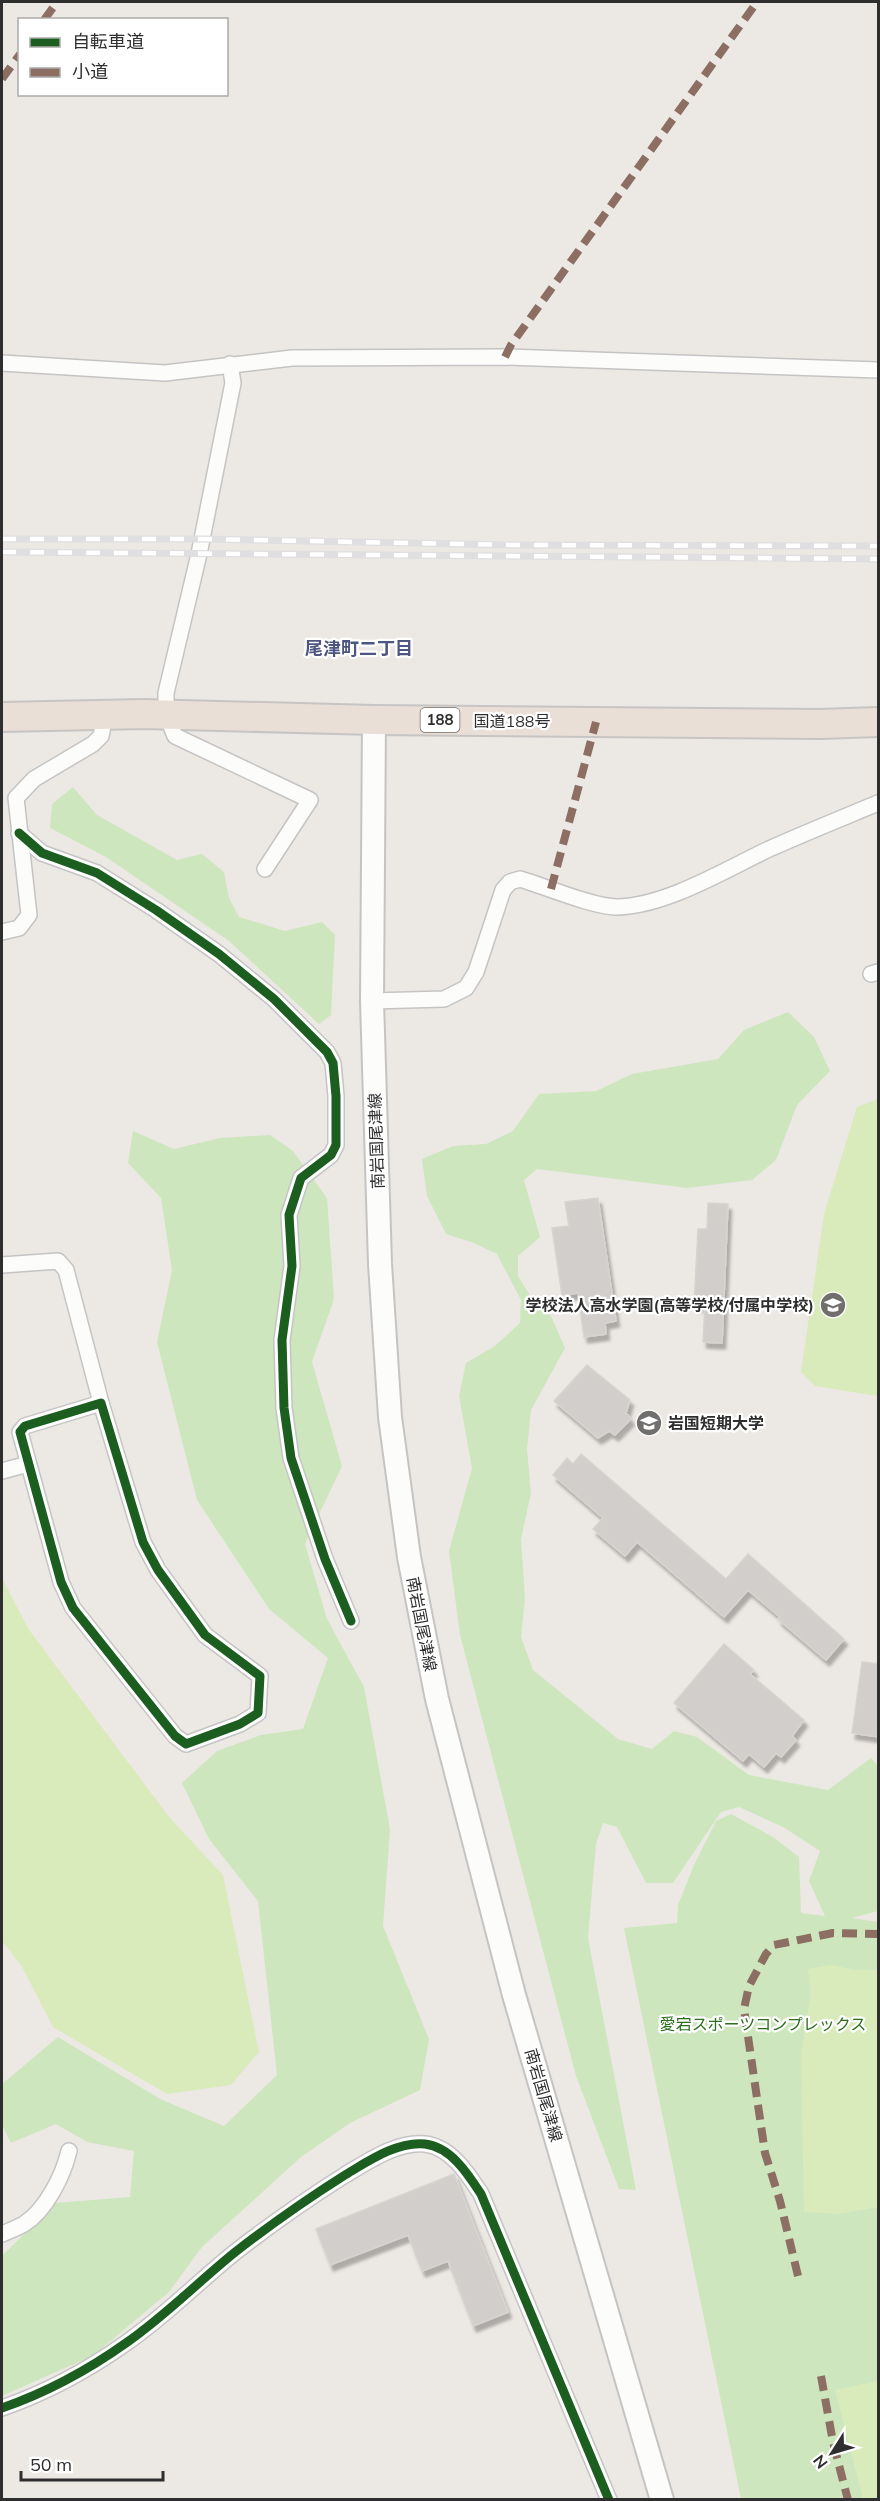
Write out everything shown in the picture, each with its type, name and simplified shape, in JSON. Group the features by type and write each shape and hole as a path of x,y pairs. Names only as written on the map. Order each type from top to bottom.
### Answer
{"highway":[{"name":"国道188号","path":"2,717 166,714 374,720 820,724 879,722"}],"main road":[{"name":"南岩国尾津線","path":"374,720 372,1001 380,1264 390,1417 409,1557 435,1688 518,2007 662,2499"}],"street":[{"path":"2,363 165,373 292,358 505,357 879,370"},
{"path":"230,364 233,383 199,554 166,693 166,714 175,736 310,800 265,869"},
{"path":"2,932 19,928 30,915 16,798 34,779 93,744 101,736 105,715"},
{"path":"372,1001 444,999 466,988 476,972 503,890 510,882 520,879 615,907 647,903 689,887 809,831 879,803"},
{"path":"19,832 42,854 97,873 156,910 219,954 274,999 327,1052 333,1063 336,1096 336,1146 331,1155 301,1178 289,1215 292,1266 282,1340 283,1385 291,1458 325,1559 351,1621"},
{"path":"2,1265 58,1261 66,1270 101,1403 143,1542 158,1570 205,1635 260,1676 258,1713 240,1724 186,1744 175,1736 73,1608 61,1582 20,1432 25,1426 101,1403"},
{"path":"2,1471 28,1464"},
{"path":"2,2408 38,2395 125,2344 176,2305 233,2254 321,2190 366,2162 393,2150 425,2144 443,2151 463,2168 481,2194 609,2499"},
{"path":"2,2234 24,2224 39,2211 65,2168 69,2151"}],"green space":[{"path":"73,787 97,815 177,860 202,854 224,872 229,898 239,917 285,931 322,922 335,935 331,1015 319,1024 229,941 106,857 50,828 52,804"},
{"name":"愛宕スポーツコンプレックス","path":"788,1012 814,1037 830,1071 797,1105 776,1160 752,1180 687,1188 537,1169 524,1180 540,1237 518,1256 518,1276 531,1297 551,1316 565,1348 531,1410 527,1449 531,1493 521,1539 525,1598 521,1637 533,1670 618,1739 652,1749 674,1731 697,1737 749,1775 828,1790 871,1758 878,1766 878,1911 852,1918 878,1922 878,2499 741,2499 624,1928 677,1923 678,1905 694,1865 716,1821 731,1814 773,1837 799,1857 801,1913 825,1916 809,1881 820,1851 783,1827 739,1807 721,1812 673,1883 646,1883 617,1827 603,1823 596,1844 588,1938 636,2190 619,2189 576,2076 460,1635 449,1551 472,1468 459,1396 466,1363 495,1346 520,1323 521,1300 497,1254 474,1243 446,1234 427,1196 422,1159 453,1146 486,1144 513,1131 539,1094 596,1091 632,1074 718,1059 744,1030"},
{"path":"878,1099 878,1396 815,1386 801,1372 824,1214 857,1107"},
{"path":"133,1131 174,1149 220,1138 270,1135 293,1151 327,1198 334,1299 312,1362 342,1466 305,1544 327,1619 364,1687 390,1829 383,1926 429,2039 420,2090 350,2123 301,2157 202,2247 169,2292 94,2355 2,2396 2,2255 55,2203 130,2197 134,2151 87,2142 56,2124 11,2143 2,2125 2,2084 58,2037 160,2099 224,2126 277,2075 258,1901 209,1839 182,1783 217,1751 261,1735 303,1729 328,1658 269,1609 197,1500 157,1342 172,1270 161,1198 128,1163"},
{"path":"2,1578 29,1630 169,1817 223,1875 259,2052 231,2085 167,2094 53,2027 21,1965 2,1941"},
{"path":"831,1965 855,1970 878,1970 878,2207 838,2214 804,2212 801,2055 811,1993 808,1969"},
{"path":"878,2381 878,2499 863,2499 835,2390"}],"building":[{"path":"598,1198 616,1321 605,1323 606,1334 584,1337 578,1293 562,1295 552,1228 569,1226 565,1202"},
{"path":"708,1203 728,1204 722,1343 703,1342 705,1306 694,1306 698,1229 707,1229"},
{"path":"587,1365 630,1400 626,1413 631,1419 615,1435 609,1431 598,1438 554,1401"},
{"path":"581,1454 726,1579 748,1554 844,1639 826,1660 748,1590 724,1617 637,1542 625,1556 593,1529 603,1518 553,1475 567,1458 573,1464"},
{"path":"724,1644 754,1670 750,1674 804,1720 792,1736 796,1740 781,1757 776,1753 764,1767 749,1754 743,1761 674,1703"},
{"path":"862,1662 879,1664 879,1737 852,1733"},
{"path":"454,2174 508,2312 473,2326 448,2261 422,2271 408,2235 330,2265 316,2229"}],"railway":[{"path":"2,539 202,539 514,545 878,546"},
{"path":"2,552 878,559"}],"marked path":[{"path":"45,18 57,2"},
{"path":"505,357 511,345 757,2"},
{"path":"2,79 18,57"},
{"path":"551,889 596,722"},
{"path":"798,2276 780,2201 765,2153 744,2009 749,1986 766,1954 774,1945 833,1933 878,1934"},
{"path":"821,2376 833,2442 848,2500"}],"cycle path":[{"path":"19,833 42,853 97,873 156,910 219,954 274,999 327,1052 333,1063 336,1145 331,1155 301,1178 289,1215 292,1266 282,1340 284,1408 291,1458 325,1559 351,1621"},
{"path":"101,1403 143,1542 158,1570 205,1635 260,1676 258,1713 240,1724 186,1744 175,1736 73,1608 61,1582 20,1432 25,1426 101,1403"},
{"path":"2,2408 50,2388 112,2353 154,2322 220,2264 289,2212 345,2175 393,2149 425,2144 443,2150 451,2156 481,2194 609,2500"}],"place":[{"name":"学校法人高水学園(高等学校/付属中学校)","path":"833,1305"},
{"name":"岩国短期大学","path":"649,1423"}],"district":[{"name":"尾津町二丁目","path":"359,649"}]}
